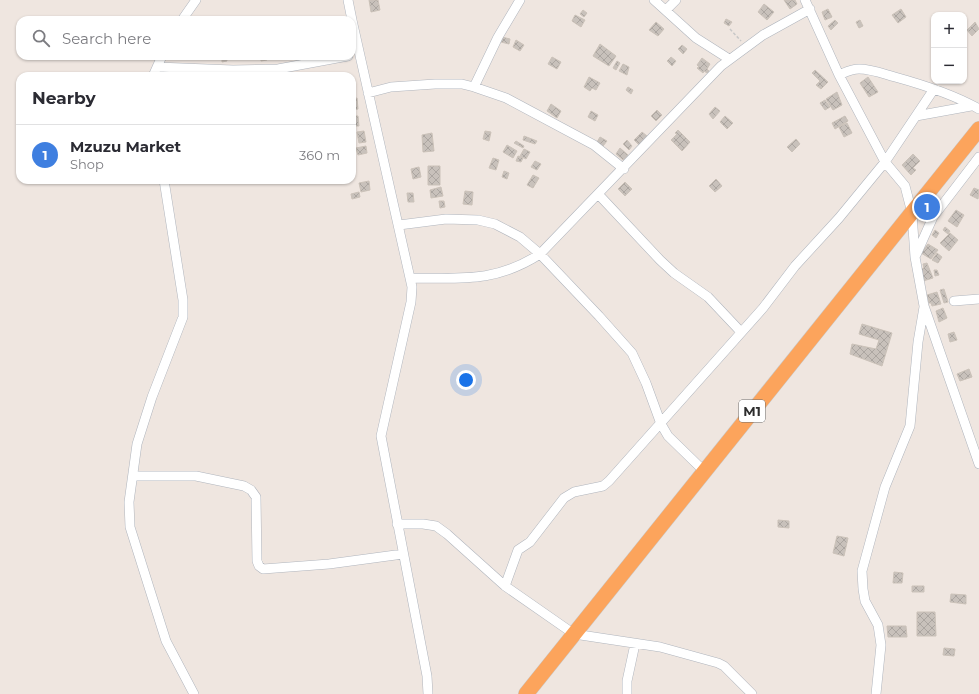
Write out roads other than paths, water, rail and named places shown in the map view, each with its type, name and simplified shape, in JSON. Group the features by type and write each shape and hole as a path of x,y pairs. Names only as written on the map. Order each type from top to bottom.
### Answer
{"highway":[{"name":"M1","path":"526,694 979,129"}],"street":[{"path":"185,16 196,0"},
{"path":"348,0 351,16"},
{"path":"474,87 498,37 520,0"},
{"path":"654,0 696,38 730,59"},
{"path":"666,10 676,0"},
{"path":"805,0 839,75 885,162 905,186 912,213 915,257 924,306 979,464"},
{"path":"411,278 489,276 512,270 540,254 624,169 709,78 730,59 763,35 810,9"},
{"path":"356,55 368,93 411,278 411,302 381,436 427,676 428,694"},
{"path":"155,72 160,60"},
{"path":"157,67 232,70 278,69 326,60"},
{"path":"839,75 851,69 860,69 884,74 934,89 975,107"},
{"path":"368,93 391,87 435,84 462,84 474,87 506,98 594,145 624,169"},
{"path":"505,586 518,550 530,542 564,498 574,492 603,486 661,424 763,308 795,266 839,218 885,162 934,89"},
{"path":"916,116 975,107"},
{"path":"915,257 933,217 979,157"},
{"path":"165,184 183,300 183,317 152,397 139,438 129,515 130,527 170,650 194,694"},
{"path":"599,195 674,274 708,297 741,332"},
{"path":"398,225 446,219 478,220 495,224 520,237 540,254 632,353 646,383 661,424 668,436 705,472"},
{"path":"954,301 979,299"},
{"path":"876,694 881,645 878,625 865,601 862,571 885,487 910,426 918,342 924,306"},
{"path":"133,476 196,476 244,486 251,490 256,497 257,561 259,566 263,569 329,564 403,554"},
{"path":"397,524 423,524 436,526 505,586 574,634 660,647 718,663 724,666 752,694"},
{"path":"627,694 627,681 635,644"}],"place":[{"name":"Mzuzu Market","path":"927,207"}]}
